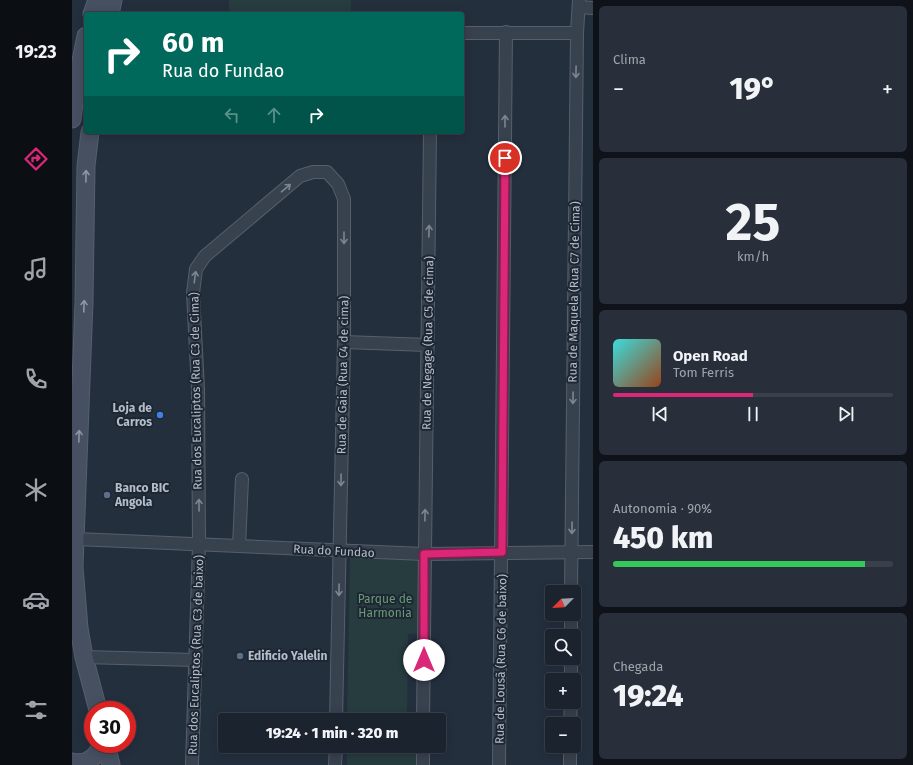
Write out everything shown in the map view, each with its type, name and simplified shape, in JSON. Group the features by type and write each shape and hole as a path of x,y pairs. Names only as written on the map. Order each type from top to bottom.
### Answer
{"main road":[{"path":"95,12 108,4"},
{"path":"72,119 76,86 84,46"},
{"path":"90,134 86,166 84,302 74,568 79,628 84,657 96,701"},
{"path":"72,762 79,764 86,763 93,758 96,753"},
{"path":"108,753 111,765"}],"street":[{"path":"579,4 593,8"},
{"name":"Rua de Maquela (Rua C7 de Cima)","path":"571,585 577,33 579,4"},
{"name":"Rua de Lousã (Rua C6 de baixo)","path":"500,765 506,32"},
{"path":"464,33 577,33"},
{"name":"Rua de Negage (Rua C5 de cima)","path":"423,713 430,134"},
{"name":"Rua dos Eucaliptos (Rua C3 de Cima)","path":"199,544 198,389 193,293 196,269 204,256 300,176 313,172 327,172 338,184 344,199"},
{"name":"Rua de Gaia (Rua C4 de cima)","path":"336,713 344,342 344,199"},
{"path":"344,342 428,345"},
{"path":"239,546 242,479"},
{"name":"Rua do Fundao","path":"76,539 424,554 593,552"},
{"name":"Rua dos Eucaliptos (Rua C3 de baixo)","path":"192,765 199,544"},
{"path":"84,657 195,660"},
{"path":"336,753 336,765"},
{"path":"423,753 423,765"},
{"path":"570,753 570,765"}],"green space":[{"path":"229,0 351,0 351,12 229,12"},
{"name":"Parque de Harmonia","path":"350,557 421,558 421,633 408,634 407,713 347,713"},
{"path":"347,753 415,753 418,756 418,765 347,765"}],"place":[{"name":"Loja de Carros","path":"160,415"},
{"name":"Banco BIC Angola","path":"107,495"},
{"name":"Edificio Yalelin","path":"240,656"}],"route":[{"path":"424,660 424,554 502,552 505,158"}]}
